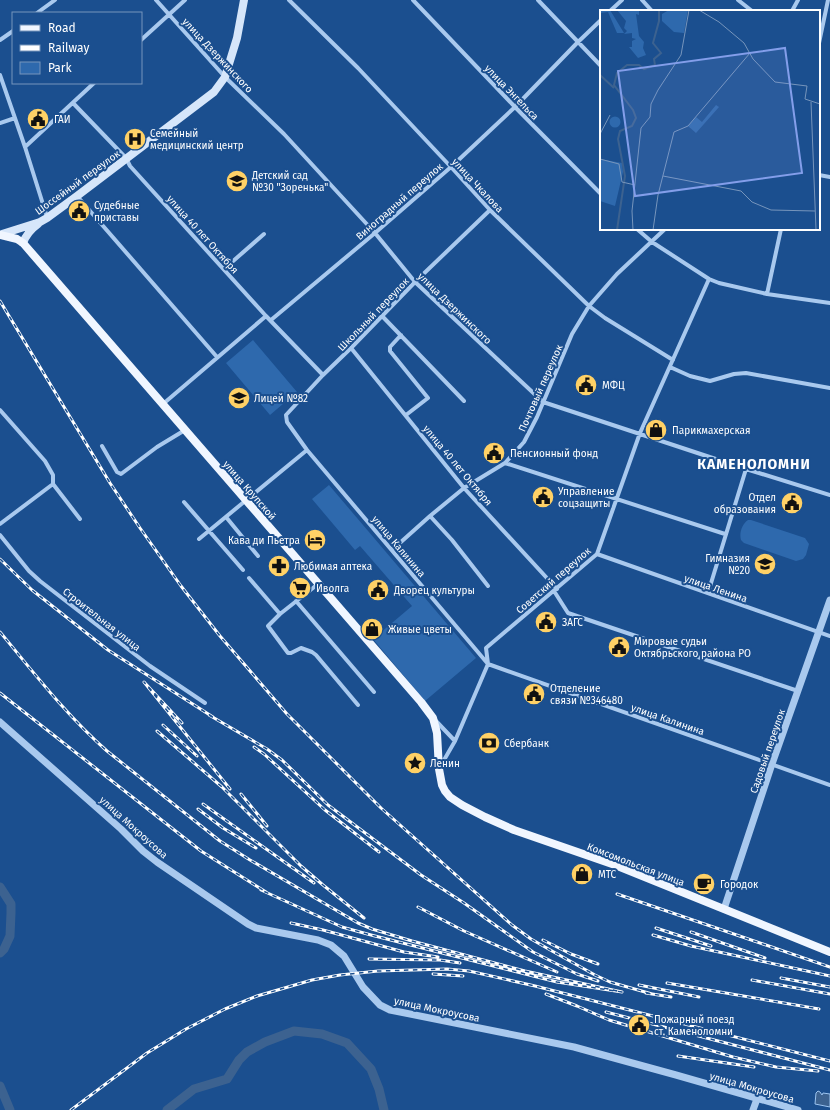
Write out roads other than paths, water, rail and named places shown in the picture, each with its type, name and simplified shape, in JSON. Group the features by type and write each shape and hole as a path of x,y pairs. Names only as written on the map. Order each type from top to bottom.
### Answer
{"main road":[{"name":"Шоссейный переулок","path":"1,235 44,220 214,92 224,77 237,38 244,0"},
{"path":"23,243 32,228 44,220"},
{"name":"улица Крупской","path":"1,235 17,239 23,243 421,702 433,718 437,733 439,769 442,785"},
{"name":"Комсомольская улица","path":"442,785 450,797 485,817 514,830 614,865 830,952"}],"street":[{"path":"38,12 55,0"},
{"name":"улица Дзержинского","path":"156,0 224,77 284,134 374,233 415,282 543,402 830,495"},
{"path":"142,39 185,0"},
{"name":"улица Чкалова","path":"289,0 358,68 490,210 589,306 605,318 673,360"},
{"name":"улица Энгельса","path":"413,0 515,107 600,193"},
{"path":"538,0 600,65"},
{"path":"611,10 622,0"},
{"path":"642,0 651,10"},
{"path":"738,0 751,10"},
{"path":"793,10 798,0"},
{"path":"820,37 828,0"},
{"name":"Виноградный переулок","path":"271,320 451,167 515,107 600,21"},
{"path":"0,40 12,32"},
{"path":"0,75 25,147 44,220"},
{"path":"25,147 93,84"},
{"name":"улица 40 лет Октября","path":"73,103 126,158 130,166 266,316 323,375"},
{"path":"0,123 15,118"},
{"path":"820,175 830,177"},
{"path":"77,196 217,357"},
{"name":"Школьный переулок","path":"286,415 323,375 415,282 490,210"},
{"path":"638,230 652,242 708,279 719,284 767,294 830,303"},
{"name":"Почтовый переулок","path":"392,550 464,488 505,463 524,442 537,417 572,334 589,306 617,274 664,230"},
{"path":"767,294 781,230"},
{"path":"224,269 264,234"},
{"name":"Советский переулок","path":"439,769 455,741 488,664 486,648 597,554 640,433 708,279"},
{"path":"162,404 266,316"},
{"path":"382,316 464,400"},
{"path":"401,335 390,347 390,352 428,398 406,415"},
{"name":"улица 40 лет Октября","path":"351,348 464,488 556,590 568,613 798,691"},
{"path":"670,367 690,376 710,381 734,374 746,373 830,388"},
{"path":"0,410 45,461 53,475 54,484 80,519"},
{"name":"улица Калинина","path":"286,415 287,422 307,450 488,664 830,785"},
{"path":"102,446 117,472 121,474 156,447 184,430"},
{"path":"199,539 307,450"},
{"path":"505,463 725,534"},
{"path":"708,593 746,469"},
{"path":"0,524 54,484"},
{"path":"184,502 243,570"},
{"path":"430,516 452,540 488,586"},
{"path":"226,517 258,556"},
{"name":"Строительная улица","path":"0,535 29,571 40,581 150,666 206,703"},
{"name":"улица Ленина","path":"597,554 830,636"},
{"path":"249,578 280,614"},
{"path":"318,584 280,614 268,626 291,654 301,648 312,652 358,705"},
{"name":"Садовый переулок","path":"724,909 772,764 830,600"},
{"path":"296,601 374,692"},
{"path":"433,718 455,741"},
{"name":"улица Мокроусова","path":"0,722 157,862 256,928 331,944 344,956 363,987 380,1005 390,1010 574,1047 798,1110"},
{"path":"753,1110 757,1099"}],"waterway":[{"path":"0,887 11,904 10,936 4,949 0,953"},
{"path":"167,1110 194,1089 227,1079 239,1060 247,1052 265,1042 294,1031 322,1034 347,1043 371,1069 379,1089 384,1110"},
{"path":"0,1086 10,1110"}],"railway":[{"path":"0,301 110,483 140,528 181,586 220,636 287,714 381,808 512,925 531,939 595,975 610,982 652,994"},
{"path":"0,559 32,590 108,650 213,717"},
{"path":"0,632 65,709 92,738 107,751 220,841 358,923 372,929 412,941 525,971 622,992 557,982 342,927 261,890"},
{"path":"182,723 144,682 230,789"},
{"path":"0,693 201,851 266,892"},
{"path":"209,715 267,749 282,760 328,805 421,875 464,903 533,952 577,974 598,981"},
{"path":"163,725 197,756"},
{"path":"157,731 222,787 301,866 364,918"},
{"path":"254,747 264,754 325,810 379,852"},
{"path":"241,794 267,826"},
{"path":"203,804 314,883"},
{"path":"198,809 223,828 256,848"},
{"path":"617,894 830,967"},
{"path":"418,907 464,931 557,972"},
{"path":"291,923 404,952 438,957"},
{"path":"656,928 711,946"},
{"path":"691,932 765,958"},
{"path":"653,935 691,946 830,976"},
{"path":"543,940 571,954 598,964"},
{"path":"369,959 440,960 460,963"},
{"path":"71,1110 147,1053 186,1029 225,1009 257,996 312,980 378,971 447,969 469,971 535,986 830,1061"},
{"path":"433,974 463,976"},
{"path":"781,978 830,987"},
{"path":"752,980 830,994"},
{"path":"667,983 819,1009"},
{"path":"639,985 699,997"},
{"path":"646,993 671,997"},
{"path":"546,994 609,1020 733,1057 776,1067 818,1071"},
{"path":"606,1012 830,1070"},
{"path":"678,1056 754,1067"}],"place":[{"name":"ГАИ","path":"38,119"},
{"name":"Семейный медицинский центр","path":"135,139"},
{"name":"Детский сад №30 \"Зоренька\"","path":"237,181"},
{"name":"Судебные приставы","path":"79,211"},
{"name":"МФЦ","path":"586,385"},
{"name":"Лицей №82","path":"239,398"},
{"name":"Парикмахерская","path":"656,430"},
{"name":"Пенсионный фонд","path":"494,453"},
{"name":"Управление соцзащиты","path":"543,497"},
{"name":"Отдел образования","path":"792,503"},
{"name":"Кава ди Пьетра","path":"315,540"},
{"name":"Гимназия №20","path":"765,564"},
{"name":"Любимая аптека","path":"279,566"},
{"name":"Иволга","path":"300,588"},
{"name":"Дворец культуры","path":"378,590"},
{"name":"ЗАГС","path":"546,622"},
{"name":"Живые цветы","path":"372,629"},
{"name":"Мировые судьи Октябрьского района РО","path":"619,647"},
{"name":"Отделение связи №346480","path":"534,694"},
{"name":"Сбербанк","path":"489,743"},
{"name":"Ленин","path":"415,763"},
{"name":"МТС","path":"582,874"},
{"name":"Городок","path":"704,884"},
{"name":"Пожарный поезд ст. Каменоломни","path":"639,1025"}],"district":[{"name":"КАМЕНОЛОМНИ","path":"754,464"}]}
